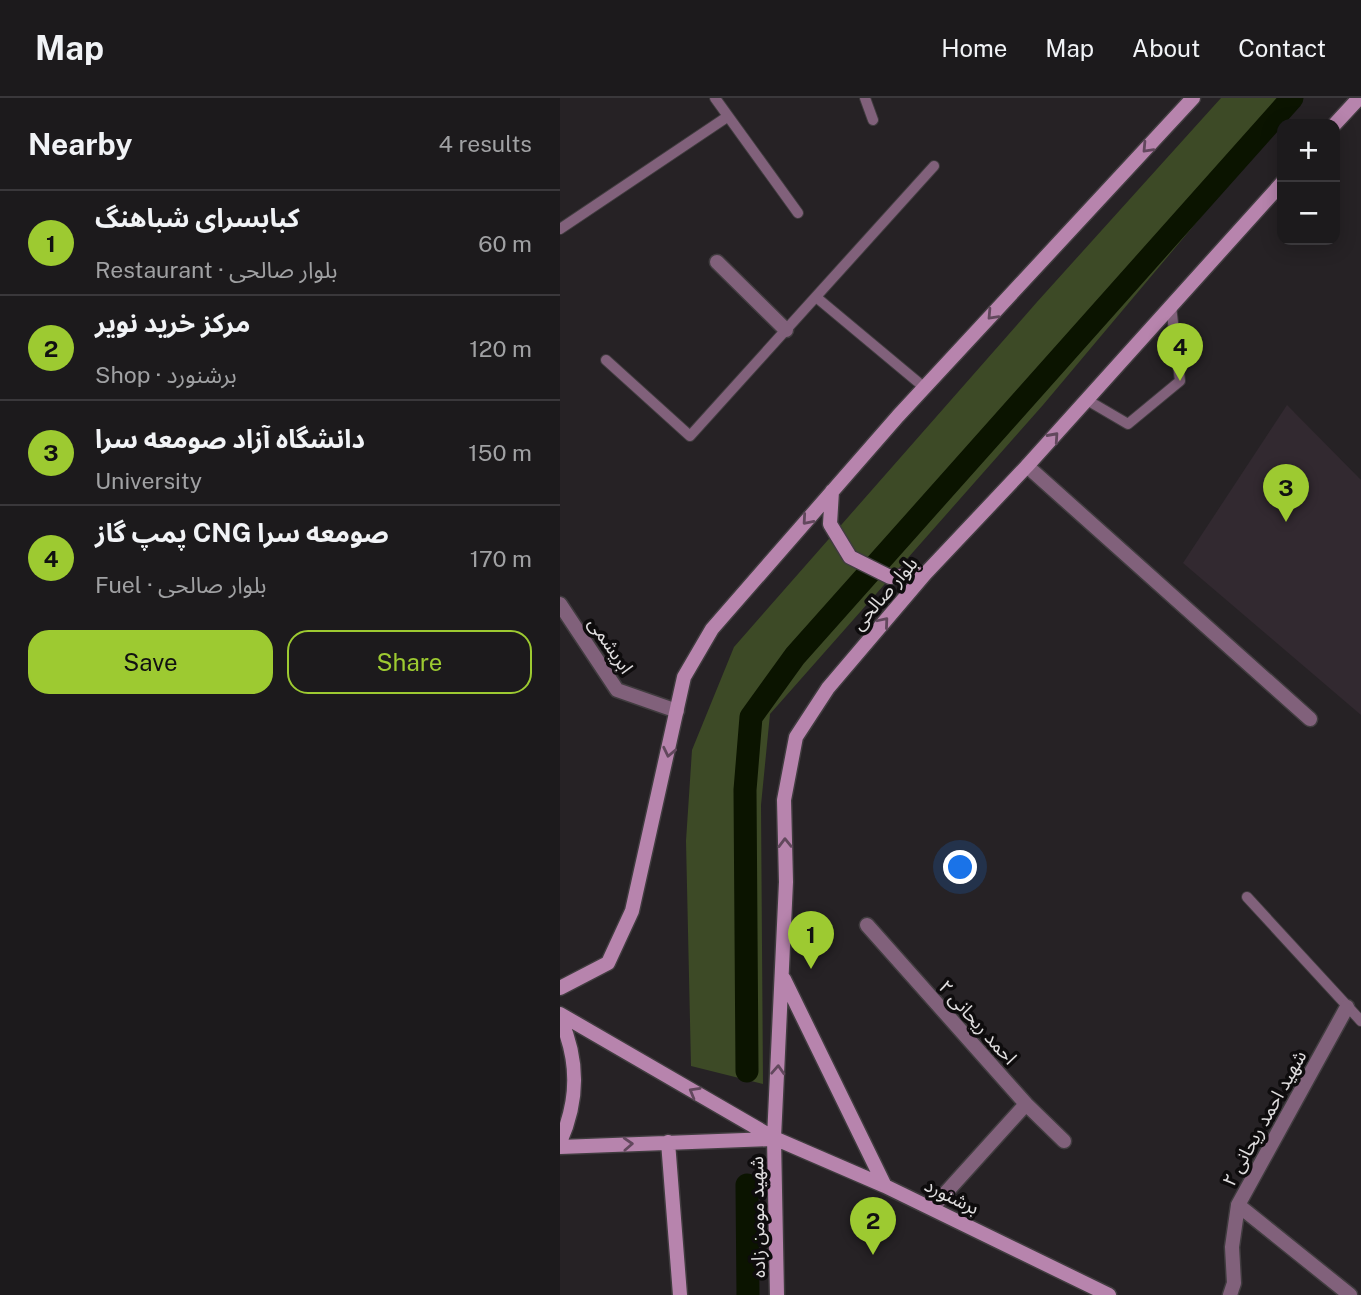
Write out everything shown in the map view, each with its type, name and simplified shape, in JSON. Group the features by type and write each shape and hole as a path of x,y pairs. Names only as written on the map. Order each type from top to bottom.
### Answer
{"street":[{"path":"560,988 607,963 632,911 684,677 712,629 925,388 1193,98"},
{"path":"1340,119 1359,98"},
{"name":"بلوار صالحی","path":"774,1139 786,882 784,800 796,737 828,688 925,574 1027,467 1277,189"},
{"path":"717,262 786,330"},
{"path":"1027,467 1310,719"},
{"path":"832,491 830,524 850,557 890,577 925,574"},
{"name":"ابریشمی","path":"560,604 617,690 677,711"},
{"name":"احمد ریحانی ۲","path":"867,925 1026,1104 1064,1141"},
{"path":"783,978 885,1185"},
{"name":"شهید احمد ریحانی ۲","path":"1230,1295 1234,1283 1232,1247 1238,1205 1348,1007"},
{"path":"560,1016 575,1066 575,1094 569,1122 560,1144"},
{"name":"برشنورد","path":"560,1016 774,1139 885,1185 1110,1295"},
{"path":"932,1208 1026,1104"},
{"name":"برشنورد","path":"560,1144 774,1139"},
{"name":"شهید مومن زاده","path":"774,1139 777,1295"},
{"path":"668,1142 680,1295"},
{"path":"1238,1205 1350,1295"}],"lane":[{"path":"715,98 798,213"},
{"path":"865,98 873,120"},
{"path":"560,229 727,117"},
{"path":"606,360 690,436 934,166"},
{"path":"816,297 925,388"},
{"path":"1087,400 1128,424 1180,381 1171,306"},
{"path":"1247,898 1361,1021"}],"shaded area":[{"path":"1287,405 1361,480 1361,715 1183,563"}],"green space":[{"path":"1221,98 1301,98 1283,119 1277,119 1277,127 1043,405 770,714 761,805 763,1084 691,1066 686,841 692,750 734,647 1037,302"}],"waterway":[{"path":"747,1071 745,790 751,717 795,656 1292,98"},
{"path":"747,1185 748,1295"}],"place":[{"name":"پمپ گاز CNG صومعه سرا","path":"1180,381"},
{"name":"دانشگاه آزاد صومعه سرا","path":"1286,522"},
{"name":"کبابسرای شباهنگ","path":"811,969"},
{"name":"مرکز خرید نویر","path":"873,1255"}]}
